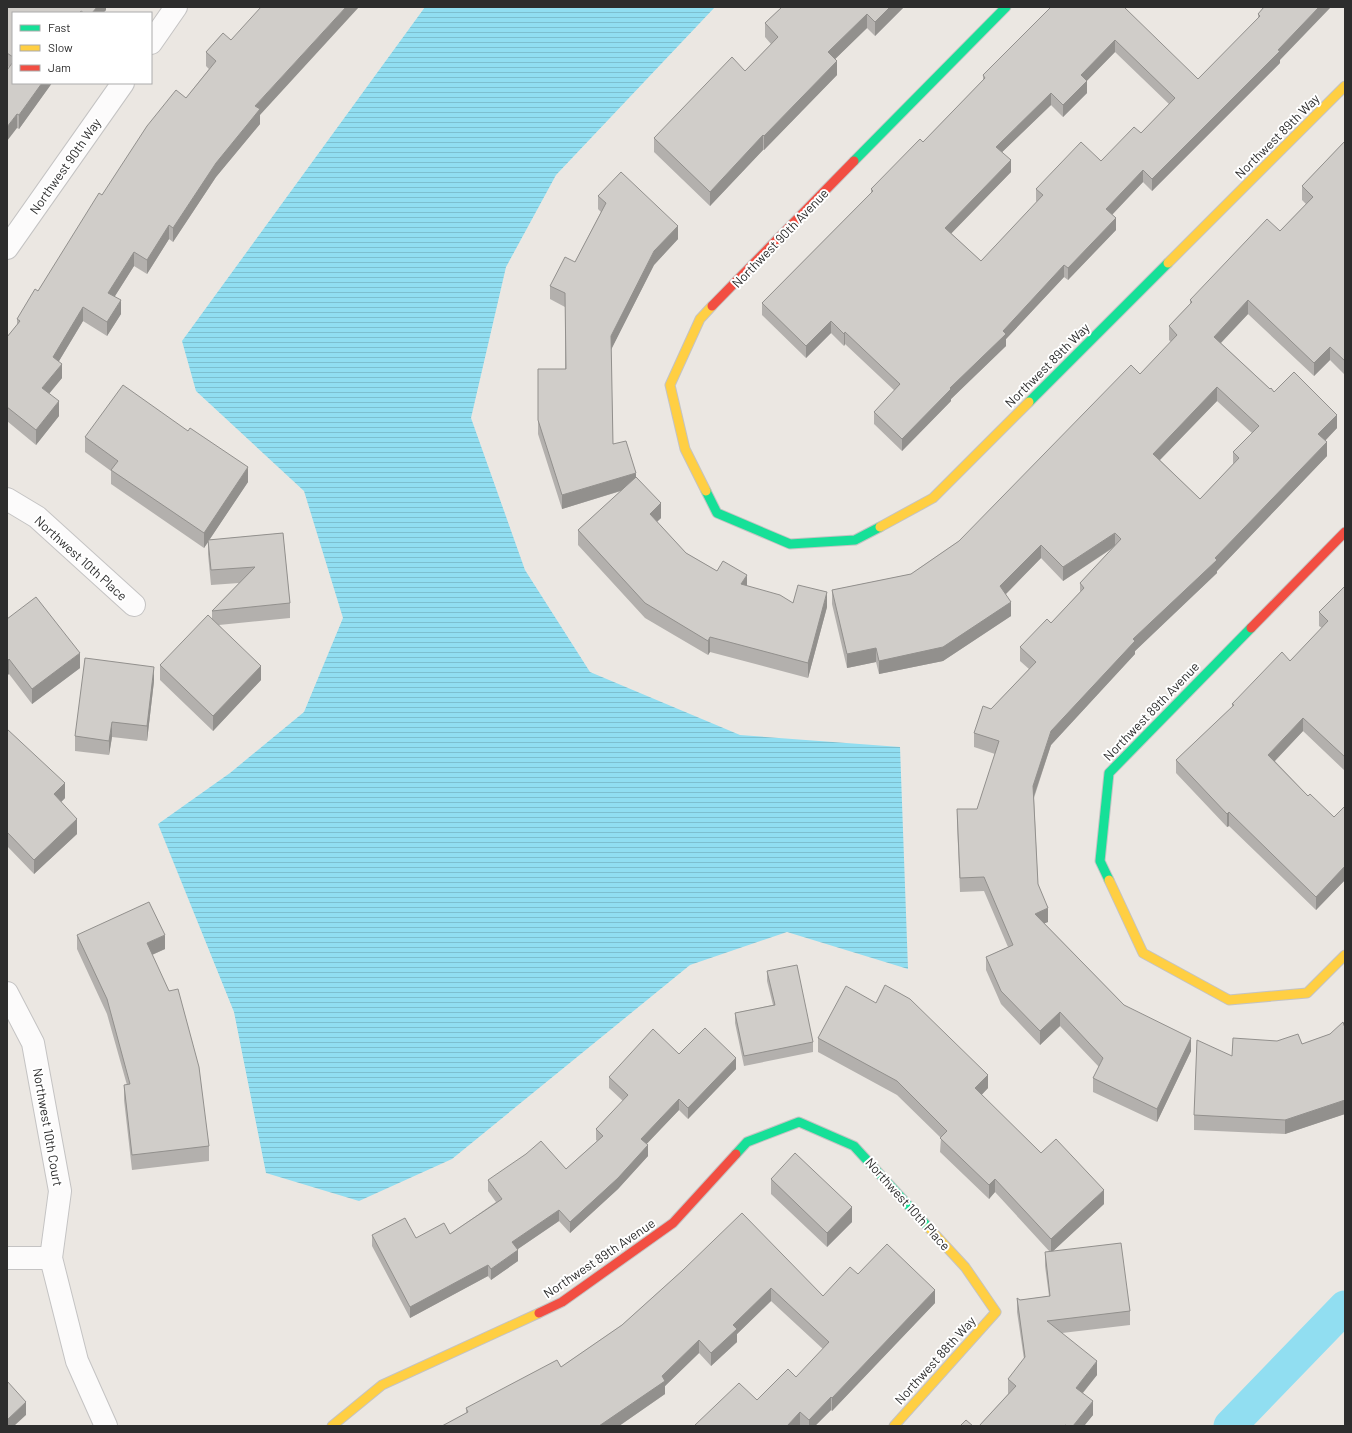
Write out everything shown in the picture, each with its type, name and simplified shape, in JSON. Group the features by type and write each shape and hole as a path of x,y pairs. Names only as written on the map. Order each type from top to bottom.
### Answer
{"street":[{"path":"152,42 176,7"},
{"name":"Northwest 90th Avenue","path":"717,513 685,449 670,385 700,319 1006,7"},
{"name":"Northwest 90th Way","path":"7,248 122,84"},
{"name":"Northwest 89th Way","path":"717,513 790,544 855,540 933,498 1345,86"},
{"name":"Northwest 10th Place","path":"7,499 37,517 134,605"},
{"name":"Northwest 89th Avenue","path":"1345,532 1109,773 1100,860 1143,953 1229,1000 1307,993 1345,955"},
{"name":"Northwest 10th Court","path":"7,993 33,1044 60,1191 51,1258 77,1361 106,1426"},
{"name":"Northwest 10th Place","path":"799,1122 854,1146 965,1267 996,1312"},
{"name":"Northwest 89th Avenue","path":"332,1426 382,1385 562,1302 673,1223 747,1142 799,1122"},
{"path":"7,1258 51,1258"},
{"name":"Northwest 88th Way","path":"894,1426 996,1312"}],"water":[{"path":"425,7 715,7 556,175 506,267 471,418 525,570 590,672 740,735 900,747 908,969 787,932 690,965 452,1159 359,1201 266,1173 234,1012 158,824 230,773 304,712 343,618 304,491 196,391 182,341"}],"building":[{"path":"7,7 97,7 93,12 12,12 12,56 7,53"},
{"path":"261,7 346,7 255,106 260,109 216,163 173,228 169,225 147,260 134,252 108,293 121,300 107,322 83,307 53,357 62,364 42,388 59,401 36,430 7,407 7,337 20,321 17,319 35,289 38,291 99,193 102,195 147,126 176,90 186,98 216,61 206,52 223,33 231,40"},
{"path":"782,7 890,7 875,22 867,14 828,52 837,61 764,136 763,135 710,192 654,138 732,57 745,71 778,37 765,23"},
{"path":"1051,7 1124,7 1198,79 1260,16 1258,14 1264,7 1319,7 1278,50 1280,51 1152,179 1143,170 1106,209 1116,218 1068,268 1064,265 1003,331 1006,334 950,388 951,389 902,439 874,412 900,384 845,332 844,334 831,321 806,346 762,303 873,191 871,189 920,139 923,142 985,78 983,75","holes":["1115,40 1175,98 1141,133 1134,127 1101,161 1081,142 1036,189 1043,195 981,261 945,228 1011,160 996,147 1051,93 1063,105 1087,81 1081,75"]},
{"path":"12,63 12,84 41,84 19,115 17,114 7,127 7,70"},
{"path":"1345,141 1345,361 1330,347 1314,363 1248,300 1214,337 1274,392 1294,372 1337,415 1318,434 1327,442 1215,558 1217,560 1133,639 1135,641 1051,731 1033,786 1038,884 1048,908 1035,914 1124,1005 1191,1038 1157,1109 1093,1078 1103,1058 1060,1012 1040,1031 1001,991 986,957 1013,945 984,877 960,878 957,809 977,809 999,741 974,733 983,706 991,709 1036,662 1020,647 1047,619 1051,623 1084,588 1080,583 1121,539 1115,533 1063,567 1041,545 1000,586 1011,602 943,647 879,661 876,648 847,654 832,590 911,574 959,541 1131,365 1140,374 1177,335 1169,326 1192,302 1190,300 1267,219 1280,231 1313,197 1302,186","holes":["1217,387 1259,426 1233,452 1239,458 1200,499 1153,454"]},
{"path":"621,172 678,226 654,251 611,336 613,444 626,441 636,473 562,495 538,420 538,369 566,369 565,293 550,286 565,257 575,262 606,203 598,196"},
{"path":"123,385 188,431 190,428 248,467 204,533 111,470 118,461 85,437"},
{"path":"636,477 661,503 650,514 686,553 717,571 723,561 747,575 741,584 780,595 793,603 798,585 827,592 808,663 710,637 708,641 645,603 578,530"},
{"path":"283,533 290,603 212,611 255,567 211,570 208,540"},
{"path":"1345,586 1345,757 1303,718 1268,755 1308,796 1310,794 1334,817 1345,806 1345,866 1316,897 1229,812 1227,814 1176,760 1234,705 1232,704 1282,652 1290,661 1328,621 1319,612"},
{"path":"36,597 80,653 32,689 9,659 7,661 7,619"},
{"path":"208,615 261,666 213,716 160,665"},
{"path":"85,658 154,667 147,726 112,722 109,741 75,736"},
{"path":"7,729 65,783 54,794 77,819 34,860 7,832"},
{"path":"149,902 165,935 147,943 169,991 178,989 199,1067 209,1146 132,1155 124,1085 130,1084 107,999 77,935"},
{"path":"797,965 813,1042 744,1056 735,1013 775,1005 767,971"},
{"path":"885,985 910,999 988,1075 975,1088 1041,1153 1056,1139 1104,1190 1051,1239 995,1179 989,1185 940,1138 947,1131 897,1081 818,1038 846,986 876,1003"},
{"path":"1343,1022 1345,1028 1345,1100 1285,1120 1194,1115 1197,1040 1232,1056 1233,1038 1277,1041 1298,1034 1302,1044 1330,1034"},
{"path":"705,1028 736,1058 688,1108 679,1099 641,1139 648,1145 618,1178 570,1222 559,1210 512,1242 518,1250 491,1269 488,1265 410,1307 372,1235 405,1218 416,1238 444,1223 450,1234 502,1199 488,1180 526,1154 541,1141 566,1169 603,1136 596,1129 628,1095 609,1077 653,1029 679,1054"},
{"path":"795,1153 852,1207 827,1233 771,1179"},
{"path":"742,1213 823,1296 850,1267 858,1274 887,1244 935,1290 832,1398 831,1397 809,1420 800,1412 787,1426 694,1426 739,1383 757,1400 788,1369 796,1377 829,1342 771,1288 733,1325 737,1329 711,1353 699,1340 662,1376 665,1381 599,1426 442,1426 468,1412 466,1408 557,1360 561,1367 622,1325 683,1270"},
{"path":"1121,1243 1130,1311 1047,1321 1097,1361 1076,1388 1093,1401 1073,1426 979,1426 1016,1386 1008,1379 1025,1357 1017,1298 1020,1300 1050,1296 1045,1252"},
{"path":"7,1381 26,1402 7,1420"},
{"path":"966,1420 973,1426 960,1426"}],"waterway":[{"path":"1230,1426 1345,1307"}],"traffic: fast":[{"path":"854,161 1006,7"},
{"path":"1029,402 1168,263"},
{"path":"706,491 717,513 790,544 855,540 880,527"},
{"path":"1109,880 1100,861 1109,773 1251,628"},
{"path":"736,1154 747,1142 799,1122 854,1146 929,1228"}],"traffic: slow":[{"path":"1168,263 1345,86"},
{"path":"706,491 685,449 670,385 700,319 712,306"},
{"path":"880,527 933,498 1029,402"},
{"path":"1109,880 1143,953 1229,1000 1307,993 1345,955"},
{"path":"894,1426 996,1312 965,1267 929,1228"},
{"path":"332,1426 382,1385 539,1313"}],"traffic: jam":[{"path":"712,306 854,161"},
{"path":"1251,628 1345,532"},
{"path":"539,1313 562,1302 673,1223 736,1154"}]}
